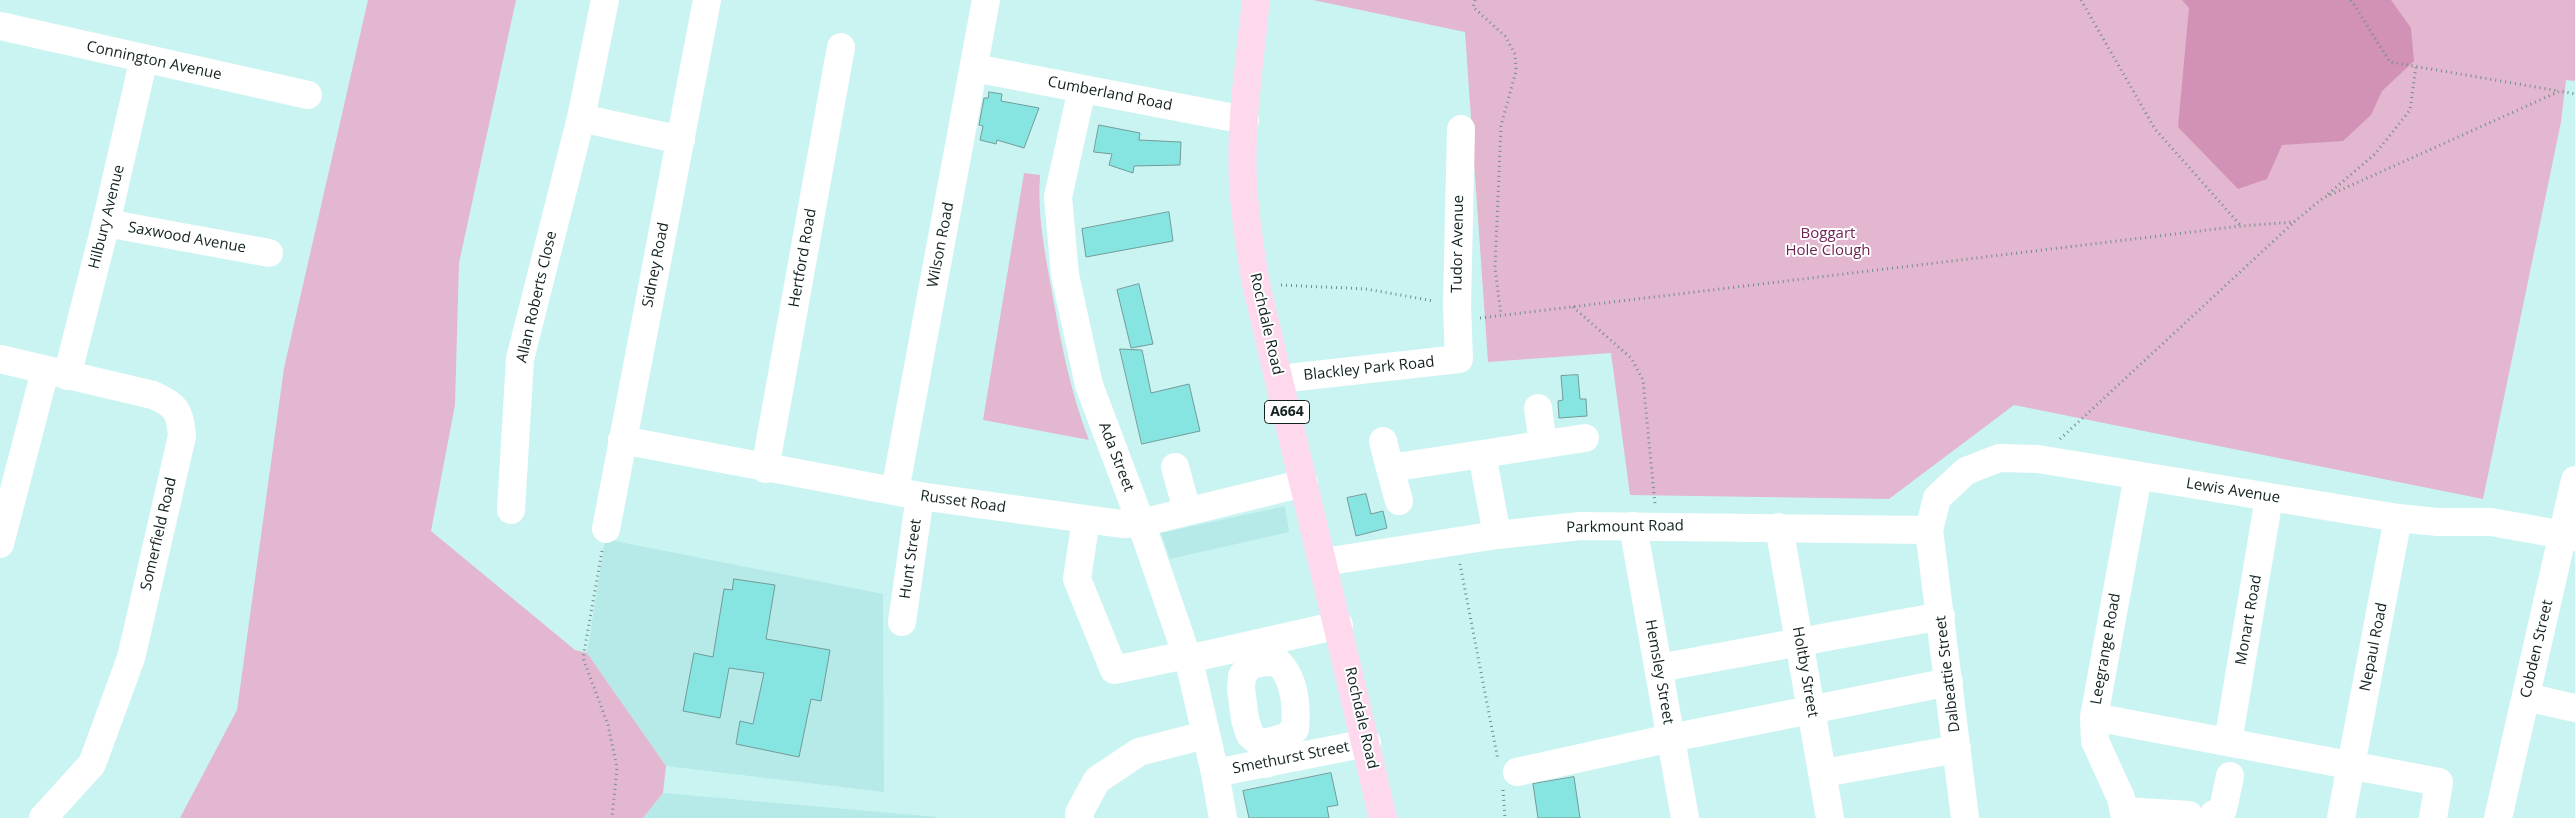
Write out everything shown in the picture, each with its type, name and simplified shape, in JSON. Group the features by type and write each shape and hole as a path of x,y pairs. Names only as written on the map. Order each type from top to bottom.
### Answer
{"main road":[{"name":"Rochdale Road","path":"1256,0 1245,120 1243,181 1248,239 1256,284 1324,562 1383,818"}],"street":[{"name":"Allan Roberts Close","path":"511,510 520,359 581,118 605,0"},
{"name":"Sidney Road","path":"606,529 707,0"},
{"name":"Wilson Road","path":"908,493 986,0"},
{"name":"Connington Avenue","path":"0,26 308,95"},
{"name":"Hertford Road","path":"765,469 841,47"},
{"name":"Hilbury Avenue","path":"0,544 106,223 144,58"},
{"name":"Cumberland Road","path":"974,68 1245,120"},
{"name":"Ada Street","path":"1082,89 1058,197 1065,275 1089,385 1141,523 1187,657 1216,774 1223,818"},
{"path":"581,118 681,140"},
{"name":"Tudor Avenue","path":"1459,359 1457,313 1462,130"},
{"name":"Saxwood Avenue","path":"106,223 269,253"},
{"name":"Somerfield Road","path":"0,359 153,395 170,403 180,417 182,436 131,658 92,764 43,818"},
{"name":"Blackley Park Road","path":"1279,378 1459,359"},
{"path":"1538,408 1543,444"},
{"path":"1390,468 1585,438"},
{"name":"Russet Road","path":"622,440 765,469 908,493 1122,524 1141,523 1187,510 1304,483"},
{"path":"1384,441 1399,501"},
{"path":"1482,454 1497,534"},
{"name":"Lewis Avenue","path":"1929,530 1937,498 1966,471 1999,458 2038,459 2398,518 2438,522 2491,522 2569,536"},
{"path":"1174,467 1187,510"},
{"name":"Leegrange Road","path":"2125,814 2121,798 2095,741 2094,717 2138,476"},
{"name":"Cobden Street","path":"2498,818 2526,697 2569,536 2575,480"},
{"name":"Hunt Street","path":"902,622 908,493"},
{"name":"Monart Road","path":"2228,742 2270,498"},
{"name":"Nepaul Road","path":"2341,818 2398,518"},
{"path":"1086,519 1077,579 1114,670 1187,657 1338,624"},
{"name":"Parkmount Road","path":"1324,562 1497,534 1581,526 1929,530"},
{"name":"Hemsley Street","path":"1645,526 1659,668 1685,818"},
{"name":"Holtby Street","path":"1778,527 1824,774 1830,818"},
{"name":"Dalbeattie Street","path":"1929,530 1965,818"},
{"path":"1659,668 1941,616"},
{"path":"1506,772 1949,682"},
{"path":"2526,697 2575,708"},
{"path":"2094,717 2228,742 2350,771 2439,782 2433,818"},
{"path":"1080,818 1079,812 1096,780 1138,752 1206,735"},
{"name":"Smethurst Street","path":"1216,774 1264,754 1367,743"},
{"path":"1824,774 1957,749"},
{"path":"2125,814 2220,813 2223,809 2230,776"}],"path":[{"path":"1475,0 1473,7 1505,36 1515,54 1516,70 1501,126 1495,268 1501,315"},
{"path":"2081,0 2155,130 2241,226"},
{"path":"2351,0 2390,62 2575,94"},
{"path":"2038,459 2294,222 2376,154 2410,110 2416,66"},
{"path":"2323,198 2560,91"},
{"path":"1256,284 1366,289 1457,313 1501,315 2241,226 2294,222"},
{"path":"1573,307 1631,358 1643,380 1645,526"},
{"path":"606,529 583,658 608,725 618,768 612,818"},
{"path":"1455,542 1506,772 1505,818"}],"shaded area":[{"path":"2182,0 2391,0 2411,28 2414,61 2382,91 2371,115 2343,141 2282,145 2267,179 2238,189 2178,127 2189,8"},
{"path":"1285,506 1289,532 1170,559 1161,533"},
{"path":"605,539 883,594 884,792 666,766 587,653"},
{"path":"663,793 937,817 937,818 643,818"}],"green space":[{"path":"368,0 516,0 459,263 455,405 431,531 575,650 587,653 666,766 663,793 643,818 180,818 237,710 284,368"},
{"name":"Boggart Hole Clough","path":"1313,0 2575,0 2575,81 2566,80 2561,122 2483,499 2014,405 1889,499 1630,495 1611,353 1488,362 1465,32"},
{"path":"1024,173 1040,175 1039,190 1042,234 1055,311 1071,385 1089,440 983,420"}],"building":[{"path":"989,92 1002,94 1001,101 1039,108 1024,148 997,140 996,144 980,140 983,126 979,125 984,98 988,98"},
{"path":"1099,125 1140,133 1139,140 1181,142 1180,165 1134,166 1133,173 1109,165 1112,154 1094,152"},
{"path":"1169,212 1173,241 1086,257 1082,229"},
{"path":"1139,284 1153,344 1131,348 1117,290"},
{"path":"1120,349 1142,350 1151,393 1189,384 1200,431 1142,444"},
{"path":"1578,375 1580,399 1586,399 1587,416 1559,418 1558,401 1563,400 1561,376"},
{"path":"1366,494 1371,514 1383,511 1387,528 1356,536 1347,498"},
{"path":"734,579 775,585 766,639 830,650 821,701 811,699 799,757 736,744 740,721 753,724 764,673 729,668 720,718 683,711 694,653 713,657 724,589 732,590"},
{"path":"1331,773 1338,805 1327,807 1329,818 1249,818 1243,791"},
{"path":"1574,777 1580,818 1538,818 1533,784"}]}
